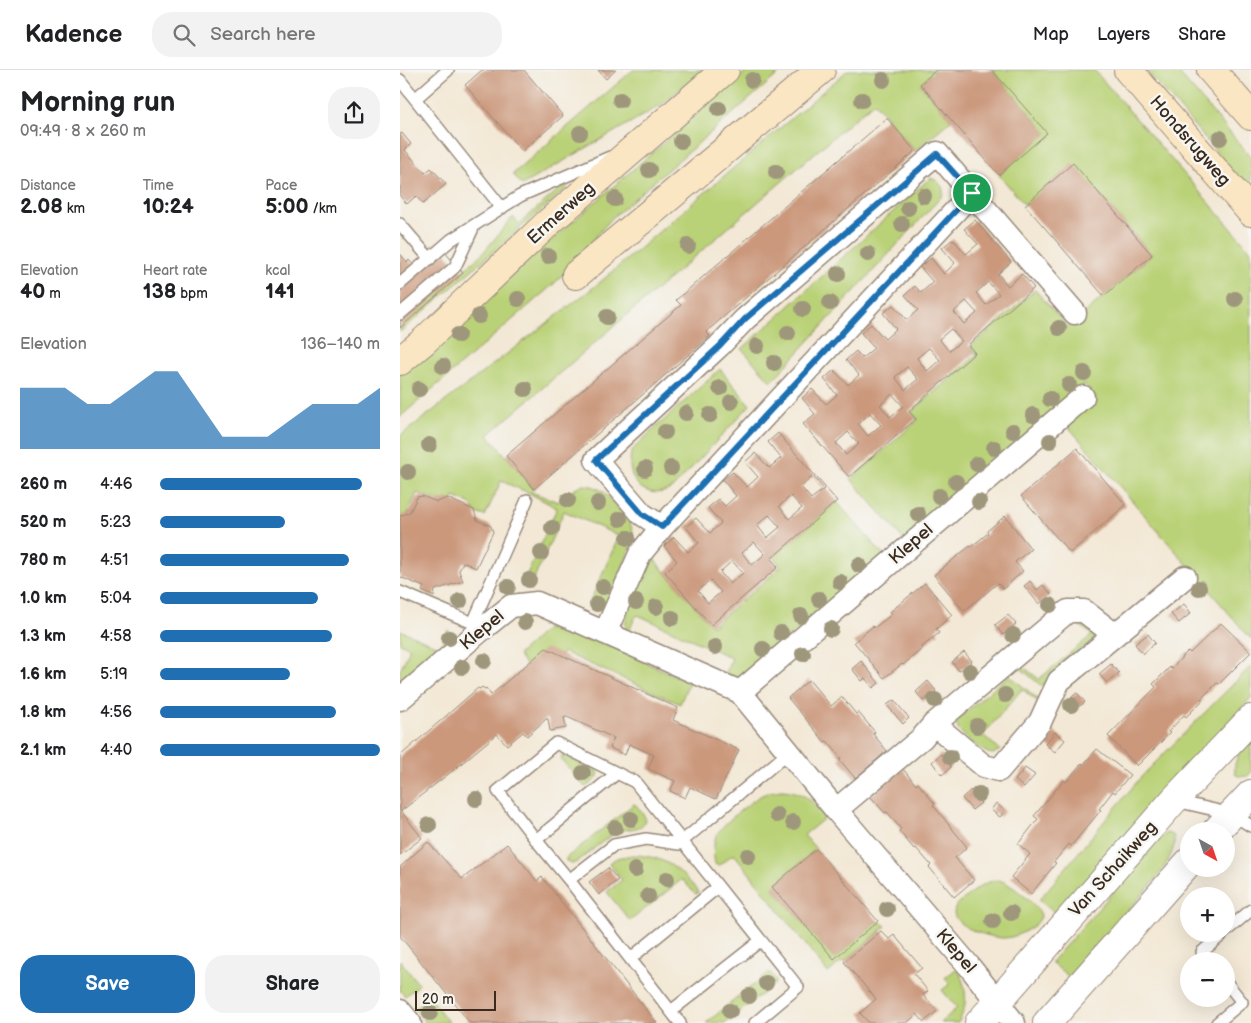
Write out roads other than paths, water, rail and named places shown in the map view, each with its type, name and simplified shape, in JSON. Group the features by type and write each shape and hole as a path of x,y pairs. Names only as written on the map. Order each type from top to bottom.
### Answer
{"main road":[{"name":"Ermerweg","path":"400,361 424,341 549,222 725,70"},
{"path":"576,275 821,70"},
{"name":"Hondsrugweg","path":"1128,70 1251,212"},
{"path":"1211,70 1251,116"}],"street":[{"path":"662,527 642,514 596,460 720,346 745,319 937,154 1075,314"},
{"path":"604,633 640,554 662,527 972,193"},
{"name":"Klepel","path":"740,692 1083,397"},
{"path":"934,724 984,766 999,770 1040,722 1060,682 1185,577"},
{"name":"Klepel","path":"400,700 476,627 512,606 537,603 740,692 836,810 969,966 1014,1023"},
{"path":"836,810 1068,611 1084,611 1115,634"},
{"name":"Van Schaikweg","path":"979,1023 1174,800 1251,719"},
{"path":"1234,822 1251,794"},
{"path":"1047,1023 1180,872"},
{"path":"400,1010 410,1023"}],"lane":[{"path":"415,99 448,70"},
{"path":"400,80 502,208"},
{"path":"400,284 451,240 520,196 641,143"},
{"path":"400,224 430,259"},
{"path":"400,314 455,267 474,226"},
{"path":"400,592 476,627 527,500"},
{"path":"680,1023 631,958 498,791 556,743 635,782 798,987 754,1023"},
{"path":"569,880 614,845 646,839 679,844 683,842 789,752"},
{"path":"536,840 618,773"},
{"path":"1174,800 1228,822"},
{"path":"631,958 718,887"},
{"path":"1235,923 1251,910"},
{"path":"671,1011 760,941"},
{"path":"1202,952 1214,942"},
{"path":"1217,1023 1242,1002 1235,993"}]}
